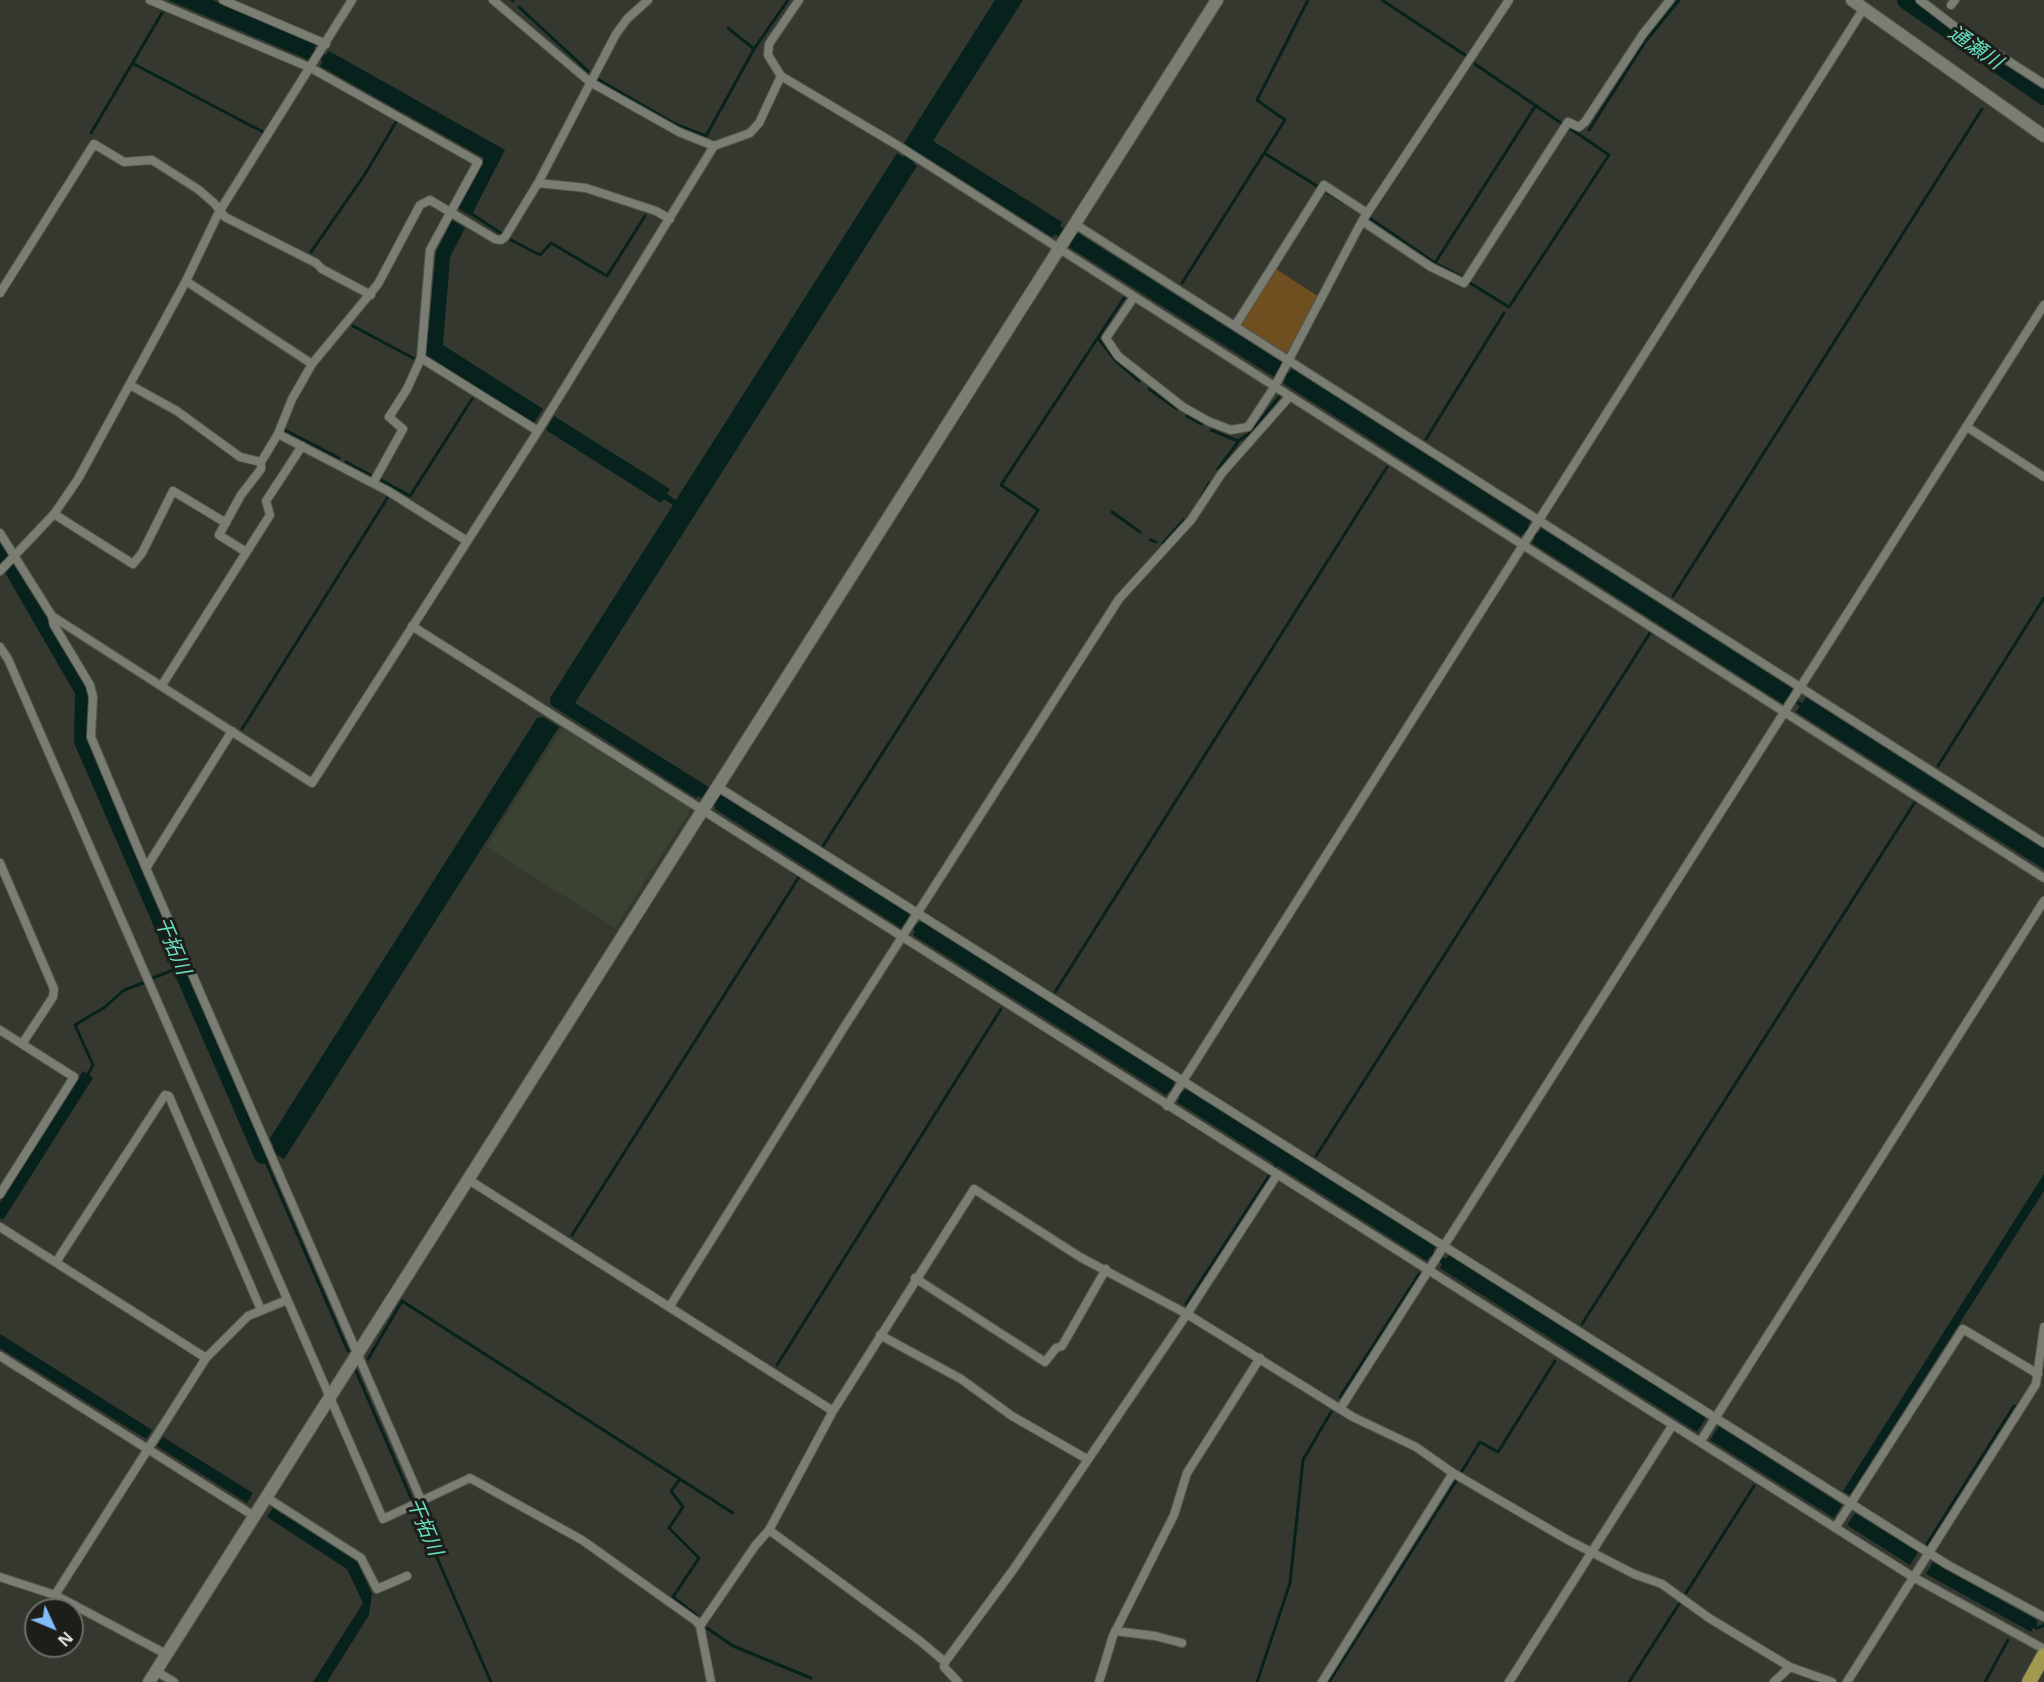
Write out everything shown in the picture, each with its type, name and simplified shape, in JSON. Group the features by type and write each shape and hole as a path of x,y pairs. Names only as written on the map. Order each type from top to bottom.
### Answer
{"main road":[{"path":"2029,1682 2044,1655"}],"street":[{"path":"150,0 311,68 477,162 430,250 421,358 407,389 389,417 403,429 374,483"},
{"path":"224,0 324,48"},
{"path":"2,569 54,514 78,479 186,281 219,212 352,0"},
{"path":"493,0 590,82 679,132 714,146"},
{"path":"246,552 219,535 241,495 261,469 261,462 278,434 292,399 312,364 371,294 420,205 430,200 495,239 501,240 512,228 538,183 616,34 627,19 648,0"},
{"path":"799,0 769,44 768,55 782,76 1060,247 1134,297 2044,878"},
{"path":"148,1682 1217,0"},
{"path":"1134,297 1106,338 1118,356 1183,407 1231,430 1248,427 1275,386 1365,217 1509,0"},
{"path":"1235,326 1324,185 1431,267 1464,284 1568,122 1579,127 1585,122 1642,34 1670,0"},
{"path":"1852,0 2044,136"},
{"path":"1920,0 1954,26 2044,84"},
{"path":"1167,1106 1864,8"},
{"path":"52,616 312,783 537,431 714,146 750,133 759,123 782,76"},
{"path":"0,293 94,144 124,162 152,160 199,190 225,217 371,294"},
{"path":"538,183 586,188 656,211 670,219"},
{"path":"1074,225 1235,326 1287,364 1534,528 1801,687 2044,843"},
{"path":"186,281 312,364"},
{"path":"1340,1408 2044,305"},
{"path":"421,358 537,431"},
{"path":"130,385 177,411 240,457 261,462"},
{"path":"670,1306 843,1029 903,939 1119,598 1191,520 1222,473 1290,396"},
{"path":"1966,427 2044,477"},
{"path":"278,434 374,483 467,541"},
{"path":"162,685 270,515 266,501 302,446"},
{"path":"54,514 133,564 142,553 173,491 226,523"},
{"path":"0,533 52,616 54,625 90,685 93,697 91,737 358,1354 416,1503"},
{"path":"412,626 704,809 903,939 1672,1426 1913,1577 2044,1649"},
{"path":"0,646 383,1519 470,1478 582,1540 700,1626 711,1682"},
{"path":"146,868 232,730"},
{"path":"717,788 1178,1088 1440,1254 1715,1418 1975,1582 2044,1617"},
{"path":"0,863 54,989 53,997 22,1044"},
{"path":"1700,1442 2044,901"},
{"path":"0,1030 74,1077 0,1194"},
{"path":"56,1262 165,1095 169,1096 261,1310"},
{"path":"958,1682 944,1667 945,1662 1013,1570 1187,1314 1277,1175"},
{"path":"469,1180 833,1411"},
{"path":"700,1626 755,1546 769,1530 833,1411 915,1278 974,1189 1080,1257 1187,1314 1353,1417 1416,1447 1453,1473 1592,1552 1634,1574 1662,1584 1709,1618 1790,1666 1832,1682"},
{"path":"0,1227 206,1358"},
{"path":"915,1278 1045,1362 1056,1348 1062,1346 1106,1269"},
{"path":"55,1595 206,1358 248,1316 287,1300"},
{"path":"1846,1682 2036,1384 2044,1327"},
{"path":"1835,1528 1963,1329 2038,1374"},
{"path":"880,1335 961,1379 1012,1416 1087,1458"},
{"path":"0,1356 254,1516"},
{"path":"1100,1682 1115,1631 1174,1515 1187,1473 1260,1358"},
{"path":"1509,1682 1672,1426"},
{"path":"1322,1682 1453,1473"},
{"path":"266,1497 361,1558 377,1589 407,1576"},
{"path":"769,1530 945,1662"},
{"path":"0,1577 55,1595 166,1654"},
{"path":"1115,1631 1155,1636 1182,1643"},
{"path":"1774,1682 1790,1666"},
{"path":"156,1671 174,1682"}],"shaded area":[{"path":"1276,269 1318,296 1288,351 1284,354 1240,325"},
{"path":"563,726 692,807 615,928 486,847"}],"water":[{"path":"168,0 212,0 316,44 314,49 326,55 329,51 505,150 471,216 458,208 484,158 320,66 323,61 312,55 309,60"},
{"path":"995,0 1023,0 933,141 1062,222 1060,226 1075,236 1078,233 1282,362 1280,367 1289,373 1292,368 1531,521 1528,526 1538,533 1542,528 1793,689 1789,695 1802,703 1806,697 2044,848 2044,869 1796,712 1800,706 1787,698 1783,704 1532,543 1535,538 1525,531 1521,536 1283,383 1286,379 1277,373 1274,377 1069,247 1071,244 1055,234 1052,237 919,153 913,163 917,166 575,703 910,914 908,918 917,924 922,921 1175,1081 1173,1085 1183,1092 1186,1088 1436,1246 1433,1251 1446,1259 1449,1255 1706,1418 1697,1432 1440,1268 1442,1264 1430,1256 1427,1261 1177,1102 1180,1098 1169,1091 1166,1095 913,935 915,931 904,924 901,928 715,809 716,807 698,796 696,798 551,705 550,698 673,505 664,499 661,503 546,430 554,416 670,489 667,494 676,500 897,153 903,157 909,147 904,143"},
{"path":"452,220 465,228 450,257 443,345 543,409 534,423 426,355 436,252"},
{"path":"543,717 559,727 284,1159 276,1154 270,1138 537,718"},
{"path":"83,1071 93,1078 3,1220 0,1218 0,1203"},
{"path":"2044,1174 2044,1191 1850,1495 1843,1491"},
{"path":"0,1334 152,1430 146,1439 0,1348"},
{"path":"1719,1426 1842,1505 1834,1518 1710,1440"},
{"path":"163,1437 253,1493 247,1503 157,1446"},
{"path":"273,1508 357,1561 372,1594 369,1615 327,1682 313,1682 363,1603 347,1569 267,1517"},
{"path":"1855,1513 1918,1552 1910,1565 1847,1525"},
{"path":"1933,1562 2037,1620 2037,1630 2033,1628 2031,1632 1926,1574"}],"waterway":[{"path":"599,80 675,124 706,136 754,49 788,0"},
{"path":"1182,283 1285,120 1257,100 1308,0"},
{"path":"1382,0 1465,55"},
{"path":"1589,130 1645,42 1679,0"},
{"name":"通瀬川","path":"1906,0 2044,96"},
{"path":"519,7 588,71"},
{"path":"91,133 162,13"},
{"path":"728,28 754,49"},
{"path":"132,63 263,132"},
{"path":"1475,64 1561,123"},
{"path":"1435,263 1536,105"},
{"path":"1673,596 1982,109"},
{"path":"311,252 365,174 396,122"},
{"path":"1470,283 1509,307 1609,155 1571,129"},
{"path":"1264,153 1317,186"},
{"path":"1326,192 1343,202"},
{"path":"472,214 502,234"},
{"path":"511,240 540,255 551,243 607,276 645,216"},
{"path":"1371,219 1435,263 1462,277"},
{"path":"823,846 1038,510 1001,485 1124,298"},
{"path":"1426,439 1504,313"},
{"path":"353,326 413,358"},
{"path":"1098,338 1115,360 1139,381"},
{"path":"1149,389 1177,409"},
{"path":"1211,430 1238,441 1250,433 1279,397"},
{"path":"381,480 410,496 472,399"},
{"path":"1187,416 1201,424"},
{"path":"285,430 339,458"},
{"path":"1218,469 1238,442"},
{"path":"346,462 372,476"},
{"path":"1055,992 1387,467"},
{"path":"1201,498 1209,483"},
{"path":"242,729 388,497"},
{"path":"1112,512 1140,532"},
{"path":"1163,543 1184,520"},
{"path":"1150,540 1156,542"},
{"name":"干拓川","path":"0,546 84,691 83,741 263,1155"},
{"path":"1938,766 2044,598"},
{"path":"1316,1156 1650,633"},
{"path":"1582,1324 1915,802"},
{"path":"572,1235 799,877"},
{"path":"153,978 181,967"},
{"path":"87,1076 93,1065 75,1025 105,1007 124,990 143,983"},
{"path":"777,1365 1001,1009"},
{"name":"干拓川","path":"263,1155 348,1351"},
{"path":"1186,1304 1276,1165"},
{"path":"1340,1397 1419,1274"},
{"path":"368,1359 402,1301 733,1513"},
{"path":"1462,1471 1480,1442 1498,1452 1555,1361"},
{"name":"干拓川","path":"356,1371 491,1682"},
{"path":"1927,1544 2014,1406"},
{"path":"1257,1682 1290,1583 1303,1460 1331,1412"},
{"path":"680,1479 671,1491 683,1507 669,1528 699,1558 673,1597 697,1616"},
{"path":"1329,1682 1456,1481"},
{"path":"1686,1593 1754,1486"},
{"path":"1629,1682 1679,1604"},
{"path":"2038,1628 2044,1625"},
{"path":"707,1628 733,1646 811,1678"},
{"path":"1985,1682 2008,1640"}]}
